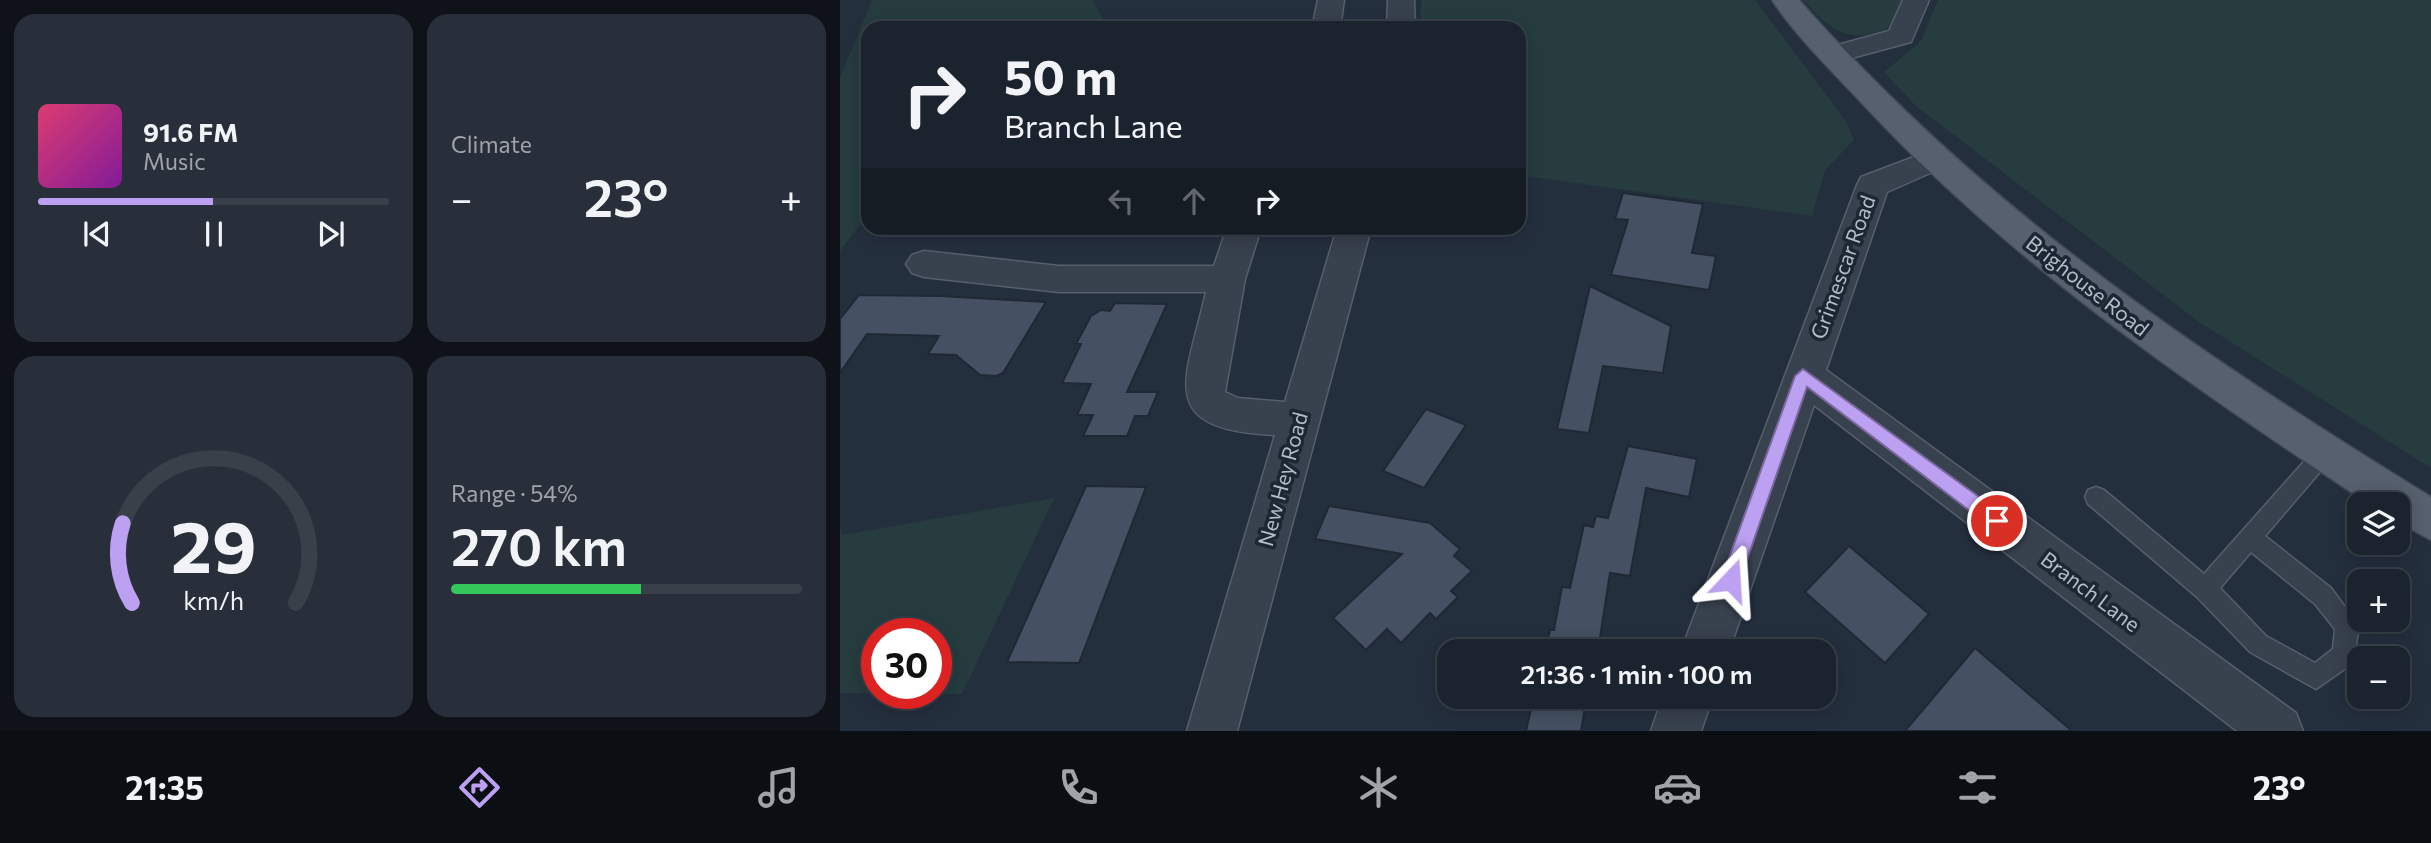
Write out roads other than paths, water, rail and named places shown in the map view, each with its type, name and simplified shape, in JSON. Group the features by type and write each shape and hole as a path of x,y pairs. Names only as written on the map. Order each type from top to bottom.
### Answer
{"main road":[{"name":"Brighouse Road","path":"1785,0 1833,55 1935,159 2051,259 2127,317 2324,453 2431,520"}],"street":[{"path":"1327,21 1331,0"},
{"path":"1401,0 1401,21"},
{"path":"1833,55 1901,36 1916,0"},
{"name":"Grimescar Road","path":"1709,639 1872,185 1935,159"},
{"path":"1242,235 1227,279 1205,384 1206,400 1218,410 1235,415 1298,420"},
{"name":"New Hey Road","path":"1212,731 1352,235"},
{"path":"924,264 1059,279 1227,279"},
{"name":"Branch Lane","path":"1803,376 2278,731"},
{"path":"1675,731 1683,709"}],"lane":[{"path":"2204,589 2324,453"},
{"path":"2096,497 2204,589 2258,644 2316,677 2346,655 2347,626 2323,596 2250,537"}]}
